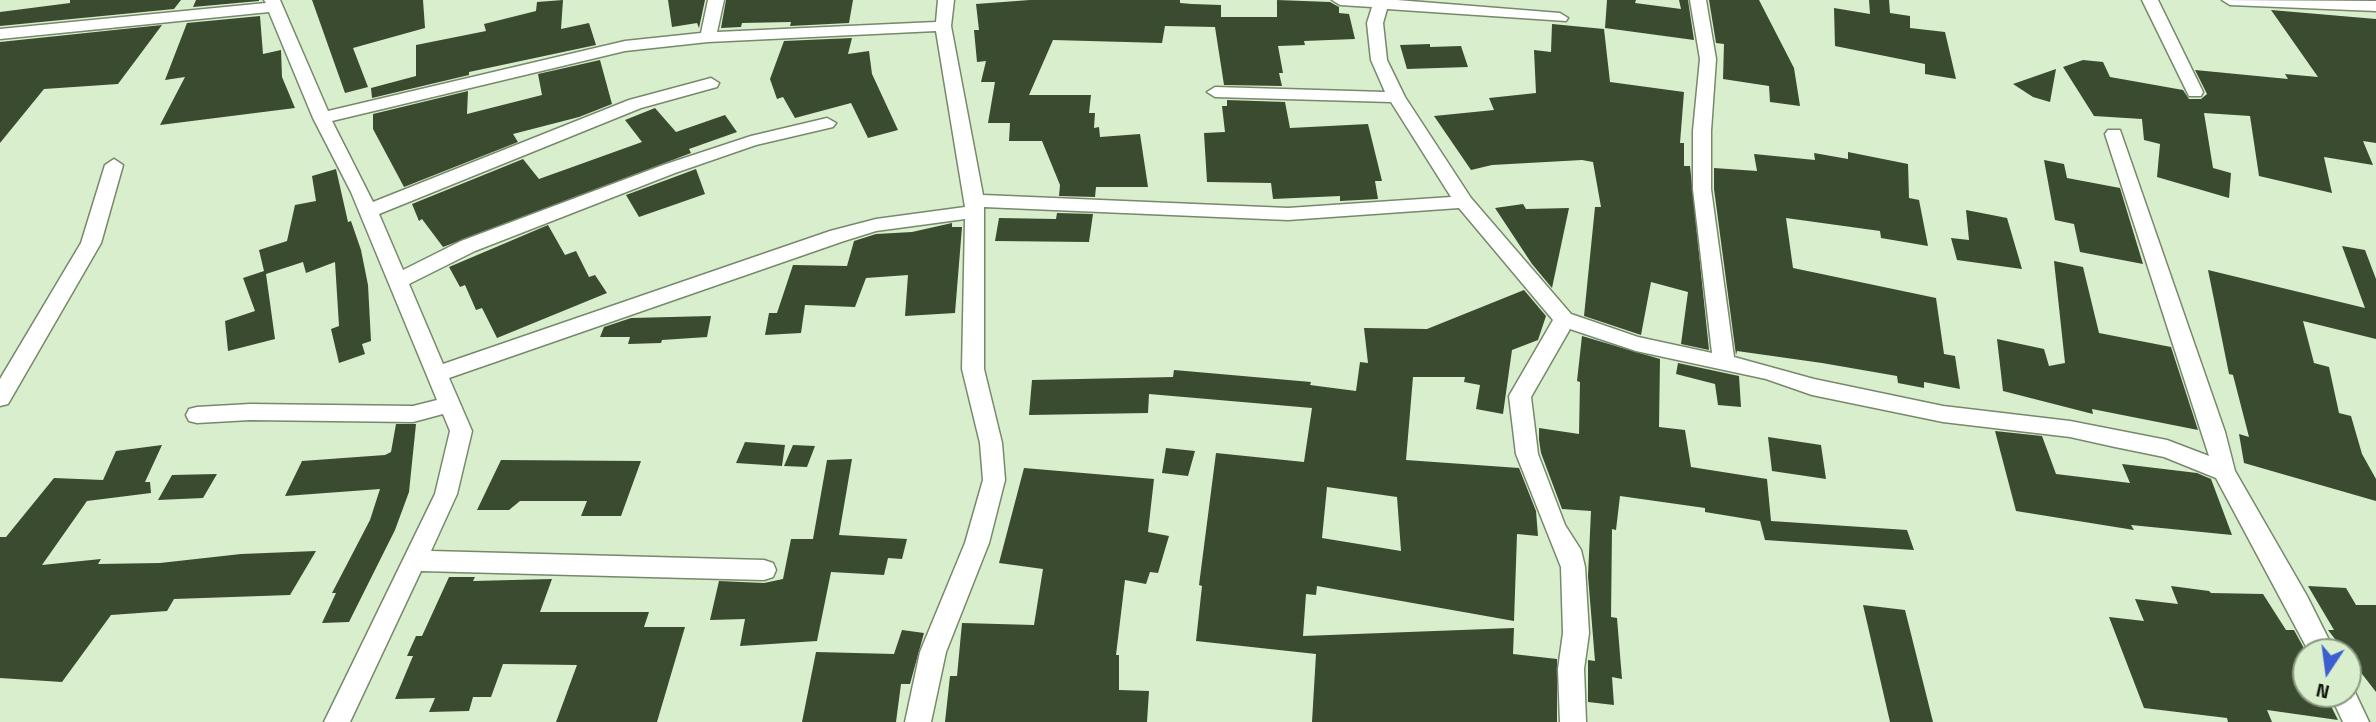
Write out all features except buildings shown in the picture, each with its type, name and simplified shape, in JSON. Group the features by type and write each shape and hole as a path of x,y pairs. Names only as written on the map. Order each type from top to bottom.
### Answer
{"street":[{"path":"708,37 716,0"},
{"path":"918,722 933,652 977,543 994,480 991,443 973,369 975,206 943,26 947,0"},
{"path":"1340,0 1381,1 1560,18"},
{"path":"1698,0 1708,59 1702,131 1702,189 1724,363"},
{"path":"2150,0 2196,92"},
{"path":"2230,0 2376,6"},
{"path":"1381,1 1375,23 1379,60 1396,97 1464,202 1564,319 1636,344 1768,372 1812,387 1943,414 2070,429 2167,449 2224,472"},
{"path":"0,34 274,3 322,118 368,211 461,431 446,494 337,722"},
{"path":"322,118 625,46 708,37 943,26"},
{"path":"368,211 635,104 711,83"},
{"path":"1215,92 1396,97"},
{"path":"397,281 468,246 669,169 751,141 827,122"},
{"path":"2114,134 2214,432 2224,472 2315,638"},
{"path":"0,398 91,243 114,165"},
{"path":"439,374 837,236 876,225 975,206 1288,214 1464,202"},
{"path":"1564,319 1548,352 1520,396 1527,454 1555,529 1569,550 1573,566 1576,633 1571,669 1573,722"},
{"path":"197,415 250,412 413,414 451,404"},
{"path":"413,561 764,570"}]}
